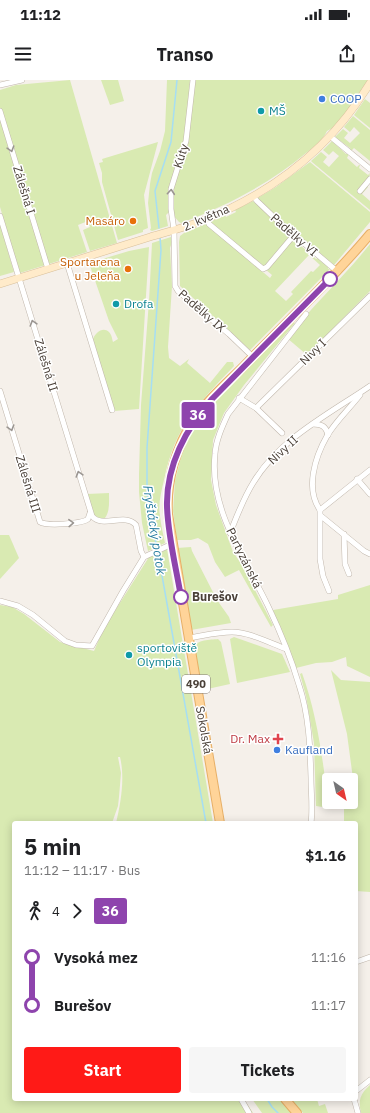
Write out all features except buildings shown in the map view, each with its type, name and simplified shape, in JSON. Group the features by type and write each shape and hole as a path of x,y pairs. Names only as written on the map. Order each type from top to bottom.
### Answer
{"main road":[{"name":"Sokolská","path":"220,821 188,638 169,545 167,497 172,468 181,443 200,412 252,357 338,272 370,234"},
{"path":"287,1101 297,1113"}],"street":[{"path":"0,85 22,80"},
{"name":"Kúty","path":"171,231 171,189 186,141 193,80"},
{"name":"2. května","path":"0,284 171,231 207,218 253,196 294,170 331,137 354,109 370,83"},
{"name":"Zálešná I","path":"0,111 48,269"},
{"path":"331,137 370,169"},
{"path":"360,191 370,179"},
{"name":"Padělky VI","path":"253,196 294,235 338,272"},
{"name":"Zálešná II","path":"0,218 91,512"},
{"path":"207,218 209,224 263,269 267,267 294,235"},
{"name":"Padělky IX","path":"171,231 176,289 252,357"},
{"path":"67,263 112,410"},
{"name":"Nivy I","path":"256,408 370,296"},
{"name":"Partyzánská","path":"306,314 239,398 225,419 215,454 216,481 220,506 230,533 268,606 286,649 304,702 309,733 311,821"},
{"name":"Nivy II","path":"230,533 244,499 254,482 264,467 283,447 312,424 370,386"},
{"name":"Zálešná III","path":"0,391 40,522 46,524 82,522 88,519 91,512"},
{"name":"Nivy II","path":"330,591 323,576 320,564 319,542 321,516 320,510 314,498 313,477 322,446 328,434 363,391"},
{"path":"239,398 256,408 282,433"},
{"path":"312,424 323,426 327,430 328,434"},
{"path":"320,510 370,470"},
{"path":"357,479 370,494"},
{"path":"91,512 93,518 97,520 129,520 133,522 137,527 141,551 147,555"},
{"path":"321,516 364,551 370,554"},
{"path":"344,534 345,564 349,574"},
{"path":"0,601 18,606 33,615 65,641 76,645 92,646 147,555 169,545"},
{"path":"188,638 235,632 257,638 286,649"},
{"path":"358,961 370,957"},
{"path":"358,1090 370,1080"},
{"path":"242,1101 249,1113"},
{"path":"355,1101 358,1113"}],"green space":[{"path":"70,80 117,243 90,251 83,230 90,227 88,221 78,225 87,252 20,273 0,207 0,90 16,85"},
{"path":"101,80 118,80 124,101 110,105"},
{"path":"167,80 190,80 186,136 169,186 169,212 166,215 168,226 152,231 150,230 148,203 152,173 165,131"},
{"path":"195,80 369,80 356,101 340,122 327,131 315,146 292,164 277,175 231,202 181,223 173,215 173,187 181,163"},
{"path":"365,99 370,103 370,128 354,115"},
{"path":"353,116 370,130 370,161 354,148 351,151 350,148 335,137 343,129 348,133 344,138 350,143 360,133 354,127 350,132 344,127"},
{"path":"332,141 346,154 349,154 347,158 357,167 360,165 359,168 368,175 370,173 368,187 362,194 370,201 370,210 311,161 321,152 327,157 323,162 329,167 339,156 333,151 329,155 323,150"},
{"path":"158,142 144,195 148,228 143,230 143,232 118,240 102,182 102,173 99,163 103,162 102,159"},
{"path":"310,162 370,212 370,222 334,265 256,199 276,187"},
{"path":"253,201 298,240 294,240 307,251 308,255 309,255 312,255 316,259 318,258 328,267 328,269 331,268 250,350 180,286 180,236 206,224 270,278 272,275 211,223 211,221 225,215 226,217 236,212 235,210","holes":["309,255 320,265 313,272 311,271 291,292 293,294 286,301 275,291"]},
{"path":"0,224 14,272 0,276"},
{"path":"171,237 172,242 170,248 172,286 168,347 169,358 180,366 189,359 187,363 210,383 227,362 233,362 234,366 209,392 181,430 169,461 160,503 159,512 165,543 148,551 142,523 139,474 141,405 152,243"},
{"path":"370,244 370,291 307,355 287,338"},
{"path":"149,247 139,409 114,411 93,339 97,333 102,330 107,330 110,333 113,342 118,339 109,321 89,263 129,251"},
{"path":"293,322 295,323 244,385 224,413 213,440 211,480 216,505 233,552 242,565 273,625 271,627 239,570 225,577 215,562 208,544 198,538 191,540 177,540 173,511 175,481 182,453 192,429 208,409"},
{"path":"109,493 107,515 105,518 97,519 93,514 87,494"},
{"path":"0,535 9,535 19,558 0,579"},
{"path":"191,547 217,600 229,617 231,623 191,630 177,548"},
{"path":"167,549 213,821 116,821 121,798 122,782 120,757 118,757 121,773 118,806 113,821 12,821 12,1101 245,1101 253,1113 0,1113 0,605 12,607 24,614 60,642 94,651 104,628 149,557"},
{"path":"370,585 370,677 347,666 346,657 332,662 316,663 296,668 273,610 338,599 338,595"},
{"path":"234,637 282,654 290,672 237,683 230,639"},
{"path":"218,639 221,642 230,684 203,690 193,648 201,641"},
{"path":"331,670 341,680 370,682 370,892 358,891 358,821 344,821 344,809 358,809 358,773 352,773 347,734"},
{"path":"302,673 308,690 322,757 324,773 322,773 322,807 316,806 314,743 306,696 300,674"},
{"path":"370,1085 370,1113 361,1113 360,1101 362,1094"},
{"path":"253,1101 283,1101 293,1113 262,1113"},
{"path":"292,1101 318,1101 319,1106 325,1104 328,1113 303,1113"}],"waterway":[{"name":"Fryštácký potok","path":"159,228 155,191 171,142 177,80"},
{"name":"Fryštácký potok","path":"157,549 147,494 147,448 161,250 160,237"},
{"name":"Fryštácký potok","path":"158,553 206,821"},
{"name":"Fryštácký potok","path":"268,1101 278,1113"}],"bus line":[{"name":"36","path":"181,597 172,544 167,497 172,468 181,443 200,412 252,357 330,279"}],"place":[{"name":"COOP","path":"322,99"},
{"name":"MŠ","path":"261,111"},
{"name":"Masáro","path":"133,221"},
{"name":"Sportarena u Jeleňa","path":"128,269"},
{"name":"Drofa","path":"116,304"},
{"name":"Burešov","path":"181,597"},
{"name":"sportoviště Olympia","path":"129,655"},
{"name":"Dr. Max","path":"278,739"},
{"name":"Kaufland","path":"277,750"}]}
